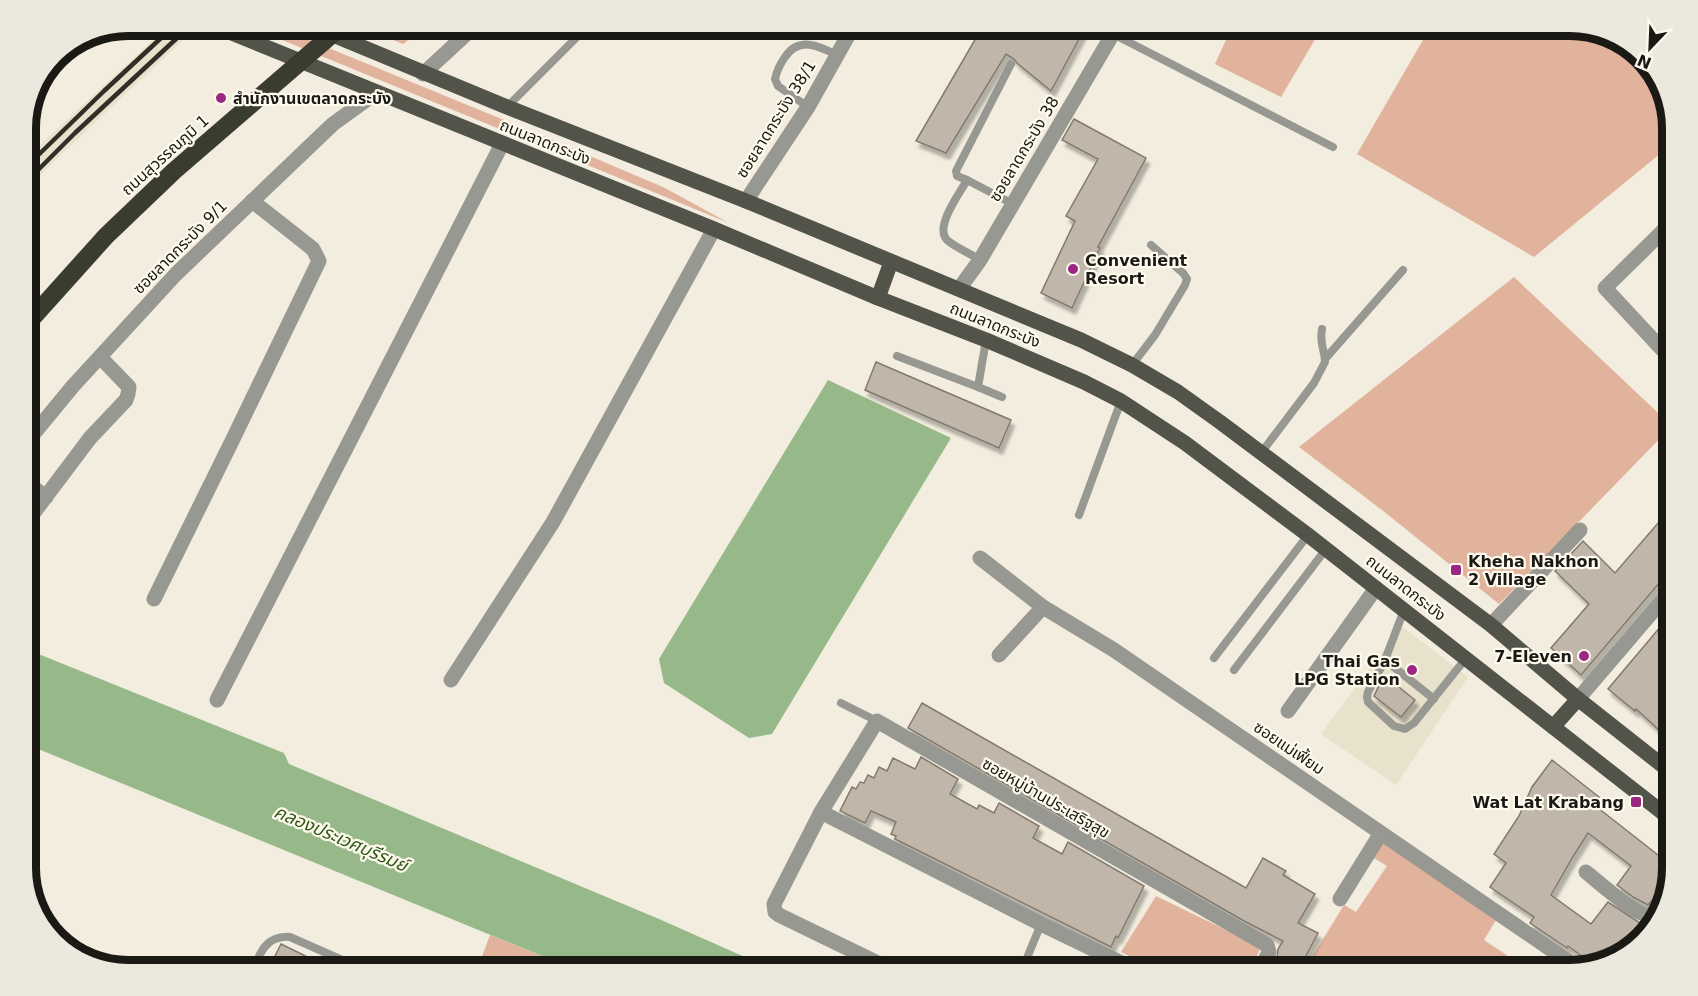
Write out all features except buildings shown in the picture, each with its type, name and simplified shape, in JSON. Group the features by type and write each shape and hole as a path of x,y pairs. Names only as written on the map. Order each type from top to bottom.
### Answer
{"highway":[{"name":"ถนนสุวรรณภูมิ 1","path":"36,314 106,236 174,171 331,36"}],"main road":[{"name":"ถนนลาดกระบัง","path":"236,36 986,340 1084,382 1121,401 1185,443 1308,535 1467,657 1662,812"},
{"name":"ถนนลาดกระบัง","path":"333,36 423,74 746,201 1081,340 1132,365 1178,392 1491,625 1578,699 1662,765"},
{"path":"878,298 891,262"},
{"path":"1553,727 1578,699"}],"street":[{"path":"423,74 465,36"},
{"name":"ซอยลาดกระบัง 38/1","path":"746,201 808,107 848,36"},
{"name":"ซอยลาดกระบัง 38","path":"959,289 980,260 1111,36"},
{"name":"ซอยลาดกระบัง 9/1","path":"36,431 73,386 176,274 333,124 376,93"},
{"path":"217,700 502,144"},
{"path":"154,599 319,261 313,249 252,201"},
{"path":"451,680 553,522 714,229"},
{"path":"1662,232 1605,288 1662,349"},
{"path":"36,510 90,438 126,400 129,387 100,357"},
{"path":"36,490 46,497"},
{"path":"1491,625 1580,530"},
{"name":"ซอยแม่เฟี้ยม","path":"980,558 1043,607 1114,650 1566,960"},
{"path":"1288,711 1376,588"},
{"path":"1578,699 1662,601"},
{"path":"999,655 1043,607"},
{"path":"872,960 779,915 775,912 774,904 821,812 877,721"},
{"name":"ซอยหมู่บ้านประเสริฐสุข","path":"877,721 1267,945 1269,952 1265,960"},
{"path":"821,812 1115,960"},
{"path":"1340,899 1382,833"},
{"path":"1586,872 1634,910 1649,915"}],"lane":[{"path":"507,107 579,36"},
{"path":"1126,36 1333,147"},
{"path":"808,107 778,86 775,79 777,68 789,50 797,45 820,46 837,55"},
{"path":"1011,64 956,171 957,176 1013,204"},
{"path":"967,180 944,221 942,231 946,239 980,260"},
{"path":"1132,365 1155,335 1187,279 1151,245"},
{"path":"1261,453 1314,382 1325,359 1403,270"},
{"path":"1322,329 1320,340 1325,359"},
{"path":"978,387 986,340"},
{"path":"897,356 1002,397"},
{"path":"1079,515 1121,401"},
{"path":"1214,658 1308,535"},
{"path":"1234,670 1326,549"},
{"path":"1404,610 1385,660 1367,697 1368,702 1394,726 1405,729 1414,723 1467,657"},
{"path":"1385,660 1434,699"},
{"path":"841,703 877,721"},
{"path":"1026,960 1041,924"},
{"path":"257,960 272,939 280,936 290,937 343,960"}],"shaded area":[{"path":"157,36 187,36 36,180 36,149"},
{"path":"272,36 299,36 665,188 729,223"},
{"path":"384,36 414,36 403,44"},
{"path":"1228,36 1317,36 1281,97 1215,64"},
{"path":"1425,36 1570,36 1594,39 1620,51 1620,78 1647,78 1650,82 1659,104 1662,122 1662,152 1534,257 1357,154"},
{"path":"1514,277 1662,417 1662,436 1499,604 1299,447"},
{"path":"1401,626 1468,677 1396,785 1321,734"},
{"path":"1383,842 1496,920 1484,940 1514,960 1310,960 1344,905 1356,912 1387,866 1374,858"},
{"path":"1156,896 1261,947 1255,960 1137,960 1121,952"},
{"path":"490,935 551,960 481,960"}],"water":[{"path":"828,380 951,438 772,734 749,738 664,683 659,659"},
{"name":"คลองประเวศบุรีรมย์","path":"36,653 284,753 289,764 751,960 552,960 36,748"}],"railway":[{"path":"36,157 163,36"},
{"path":"36,172 179,36"}],"place":[{"name":"สำนักงานเขตลาดกระบัง","path":"221,98"},
{"name":"Convenient Resort","path":"1073,269"},
{"name":"Kheha Nakhon 2 Village","path":"1456,570"},
{"name":"7-Eleven","path":"1584,656"},
{"name":"Thai Gas LPG Station","path":"1412,670"},
{"name":"Wat Lat Krabang","path":"1636,802"}]}
